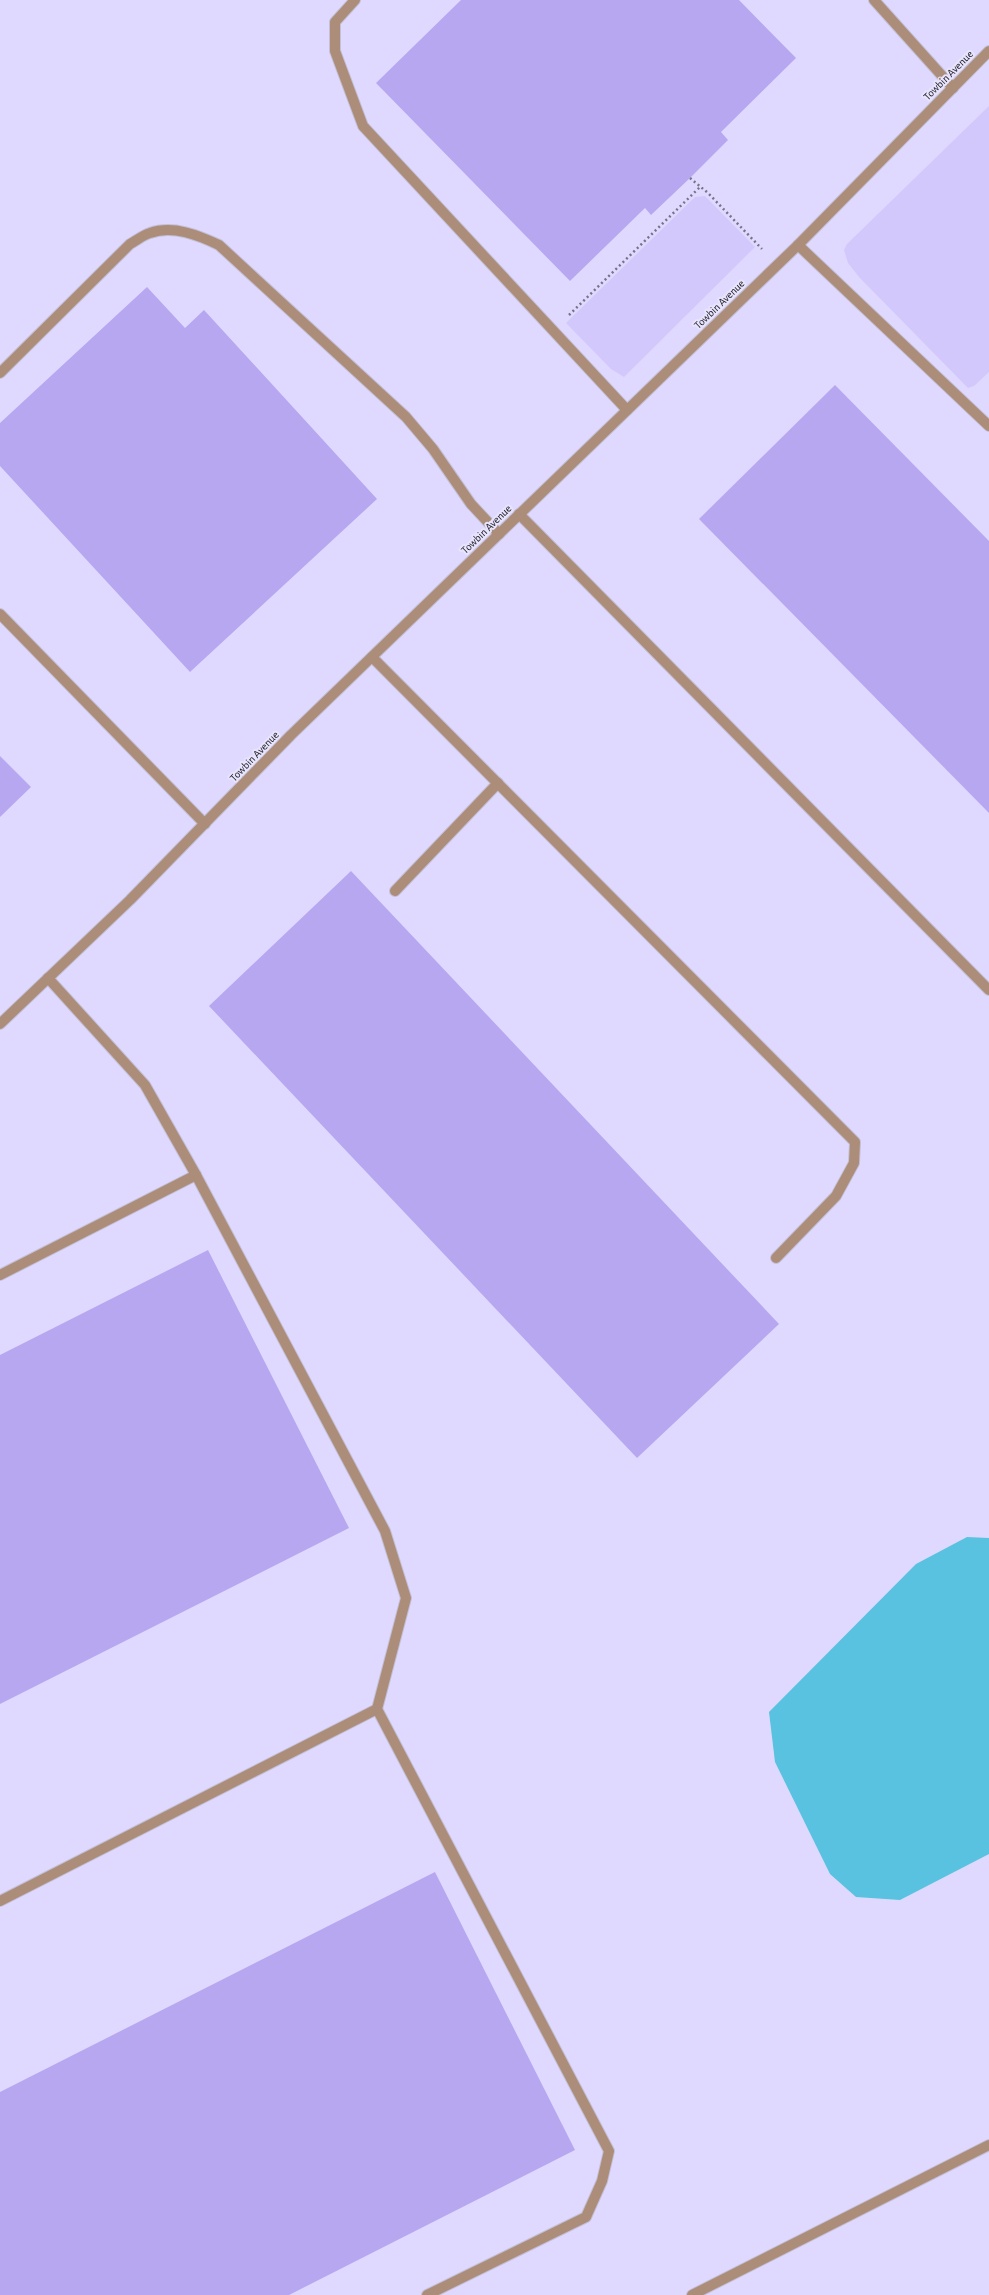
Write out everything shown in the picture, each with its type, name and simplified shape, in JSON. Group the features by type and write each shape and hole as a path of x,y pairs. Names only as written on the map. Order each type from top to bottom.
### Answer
{"street":[{"path":"355,0 335,22 335,51 363,126 627,410"},
{"path":"874,0 953,88"},
{"name":"Towbin Avenue","path":"0,1024 130,900 291,735 777,265 989,51"},
{"path":"0,373 130,244 150,233 176,230 198,235 219,245 406,417 433,449 471,504 499,534"},
{"path":"798,244 989,426"},
{"path":"519,514 989,990"},
{"path":"0,614 205,824"},
{"path":"372,656 855,1142 854,1163 836,1196 776,1258"},
{"path":"395,891 498,783"},
{"path":"48,978 146,1085 196,1175 385,1531 406,1598 377,1709 609,2151 602,2182 586,2218 427,2295"},
{"path":"0,1275 196,1175"},
{"path":"0,1901 377,1709"},
{"path":"692,2295 989,2145"}],"path":[{"path":"690,178 777,265"},
{"path":"553,331 700,187"}],"shaded area":[{"path":"0,0 989,0 989,2295 0,2295"},
{"path":"989,106 989,372 974,386 968,388 859,277 848,263 844,250 847,244"},
{"path":"705,196 755,247 624,377 611,369 566,323 695,197"}],"water":[{"path":"967,1537 989,1538 989,1854 900,1900 856,1897 830,1874 775,1762 769,1712 916,1564"}],"building":[{"path":"461,0 739,0 796,58 721,132 728,140 690,178 651,215 645,208 570,281 376,83"},
{"path":"147,287 185,328 204,310 377,499 190,672 0,466 0,423"},
{"path":"835,385 989,541 989,813 699,519"},
{"path":"0,756 31,787 0,817"},
{"path":"351,871 779,1324 637,1458 209,1006"},
{"path":"208,1250 349,1528 0,1704 0,1355"},
{"path":"435,1872 575,2150 289,2295 0,2295 0,2092"}]}
